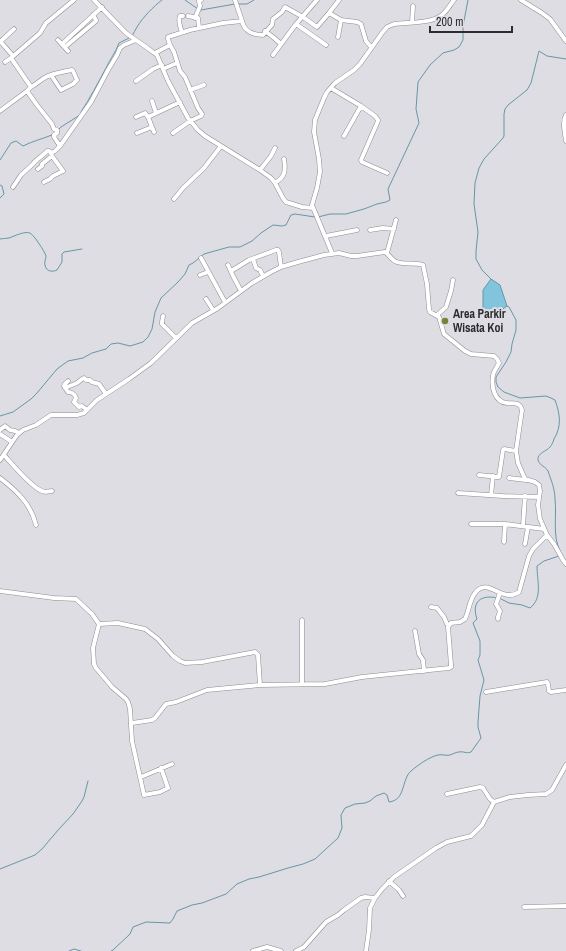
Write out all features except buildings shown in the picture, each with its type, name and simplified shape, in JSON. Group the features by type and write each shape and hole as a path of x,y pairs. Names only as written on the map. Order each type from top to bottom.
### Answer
{"street":[{"path":"5,62 40,33 46,23 74,0"},
{"path":"94,0 123,31 158,56 171,86 190,121 200,132 271,178 286,202 302,207 313,208"},
{"path":"195,18 200,6 199,1 201,0"},
{"path":"235,0 245,28 251,33 262,36 272,25 273,19 282,12 285,7 302,16 317,27"},
{"path":"273,55 316,0"},
{"path":"312,35 339,0"},
{"path":"332,253 313,208 320,172 314,132 317,116 324,98 335,83 360,64 378,37 389,26 394,24 425,21 438,17 447,10 454,0"},
{"path":"521,0 550,19 565,39"},
{"path":"412,22 413,6"},
{"path":"63,46 102,7"},
{"path":"329,13 341,20 357,22 362,25 366,41 371,47"},
{"path":"182,32 179,20 180,16 198,19 199,28"},
{"path":"174,133 202,114 185,77 180,71 168,36 199,28 242,20"},
{"path":"338,37 341,20"},
{"path":"296,24 326,45"},
{"path":"14,29 0,42 12,57 31,87"},
{"path":"265,31 281,44"},
{"path":"58,40 68,51"},
{"path":"38,169 60,146 91,102 122,45 136,40"},
{"path":"155,53 170,45"},
{"path":"136,81 153,69 177,63"},
{"path":"0,111 43,78 51,75 72,70 77,81 61,90 51,75"},
{"path":"190,90 204,85"},
{"path":"331,88 361,106 378,120 361,157 361,161 387,174"},
{"path":"27,91 52,124 54,129 58,130 54,137 60,146"},
{"path":"152,101 156,113"},
{"path":"148,117 180,102"},
{"path":"344,136 361,106"},
{"path":"136,117 145,113 154,132"},
{"path":"566,115 564,117 564,122 566,141"},
{"path":"137,133 152,127"},
{"path":"174,199 204,168 221,146"},
{"path":"260,170 271,156 275,148"},
{"path":"13,187 18,178 34,162 49,151 63,171 44,182"},
{"path":"275,183 284,175 284,159"},
{"path":"388,253 396,220"},
{"path":"370,230 383,228 394,229"},
{"path":"326,236 357,230"},
{"path":"230,271 253,259 278,250 281,267"},
{"path":"0,460 12,442 23,430 36,425 52,415 72,416 84,413 93,403 130,379 151,363 192,323 263,276 281,267 332,253 339,252 351,256 357,256 383,252 388,253 396,262 423,265 428,290 429,309 430,312 437,315 439,318 444,334 471,354 494,356 497,359 499,363 493,377 495,395 502,402 518,404 522,409 516,451 518,463 526,480"},
{"path":"201,258 225,302"},
{"path":"253,259 256,268 260,270 263,276"},
{"path":"228,265 241,291"},
{"path":"200,275 208,272"},
{"path":"437,315 446,307 453,280"},
{"path":"206,299 213,310"},
{"path":"163,316 162,323 176,338"},
{"path":"65,388 84,378 99,384 106,394"},
{"path":"65,388 64,385 68,380"},
{"path":"65,388 76,397 75,403 79,407 82,406 87,410"},
{"path":"0,430 5,426 10,430 15,430 19,433"},
{"path":"0,434 12,442"},
{"path":"478,475 500,476 503,450 516,451"},
{"path":"4,455 29,482 38,489 43,492 52,491"},
{"path":"491,495 493,476"},
{"path":"0,478 9,484 22,498 34,516 36,526"},
{"path":"509,478 535,482 539,485 539,513 544,529 566,564"},
{"path":"458,493 539,497"},
{"path":"523,526 525,496"},
{"path":"471,524 505,524 544,529"},
{"path":"504,542 505,524"},
{"path":"525,544 528,527"},
{"path":"449,625 465,619 472,599 478,590 483,587 511,596 519,592 529,556 533,549 547,535"},
{"path":"0,591 54,598 76,599 92,614 99,624 94,648 94,664 112,687 127,699 132,723 132,741 144,795 168,788 161,768"},
{"path":"498,619 500,611 496,604 500,593"},
{"path":"132,723 152,720 166,704 204,691 260,685 325,684 362,677 447,669 451,667 449,625 437,608 431,607"},
{"path":"302,620 302,684"},
{"path":"99,624 118,623 145,629 158,639 173,656 185,663 202,662 255,652 258,655 260,685"},
{"path":"415,631 419,654 423,660 424,671"},
{"path":"486,692 547,682 551,692 566,690"},
{"path":"140,777 172,764"},
{"path":"366,951 370,908 375,898 389,881 436,848 448,842 471,836 482,825 494,802 510,797 546,794 552,790 566,766"},
{"path":"447,794 480,787 483,788 490,799 494,802"},
{"path":"389,881 403,896"},
{"path":"296,951 302,950 326,922 361,898 375,898"},
{"path":"524,907 566,906"},
{"path":"253,951 267,947 280,951"}],"water":[{"path":"491,279 500,285 507,306 500,311 483,311 483,290"}],"waterway":[{"path":"132,36 139,23 162,0"},
{"path":"185,0 198,9"},
{"path":"238,4 247,4 254,0"},
{"path":"318,217 330,214 346,214 390,200 388,189 419,123 416,109 418,82 430,65 443,53 459,47 463,40 463,26 468,0"},
{"path":"201,10 235,4"},
{"path":"81,112 119,43 129,38"},
{"path":"491,279 482,270 476,259 478,232 474,204 475,183 479,168 484,159 503,138 505,109 527,90 531,83 539,51 547,56 566,59"},
{"path":"58,130 80,115"},
{"path":"0,160 11,143 16,141 23,146 52,135"},
{"path":"0,185 2,186 4,194 0,198"},
{"path":"0,416 13,412 31,399 57,369 68,361 83,358 92,353 106,349 111,344 118,343 130,346 143,342 148,337 152,329 155,312 161,298 185,274 189,265 204,254 229,247 240,247 252,241 273,225 286,225 291,215 295,214 315,217"},
{"path":"0,239 9,238 22,233 32,234 42,247 46,256 45,264 47,269 52,271 57,270 62,262 62,254 64,252 82,249"},
{"path":"507,306 516,320 516,330 511,352 496,377 498,387 504,392 520,398 546,396 555,400 558,410 559,425 557,434 551,446 539,456 538,460 548,471 554,488 555,532 560,551"},
{"path":"501,599 509,603 530,608 537,599 538,594 537,566 544,561 559,556"},
{"path":"111,951 130,934 133,927 146,922 170,923 177,911 226,894 237,884 315,859 338,838 342,828 341,815 345,808 355,804 365,803 384,793 387,795 389,802 394,800 401,794 406,779 411,771 424,762 438,755 471,752 481,738 478,722 480,696 484,680 478,660 480,655 480,641 473,623 477,619 475,608 476,604 482,598 497,598"},
{"path":"0,869 35,855 42,849 73,814 82,801 88,781"},
{"path":"69,951 74,949 81,951"}],"place":[{"name":"Area Parkir Wisata Koi","path":"445,321"}]}
